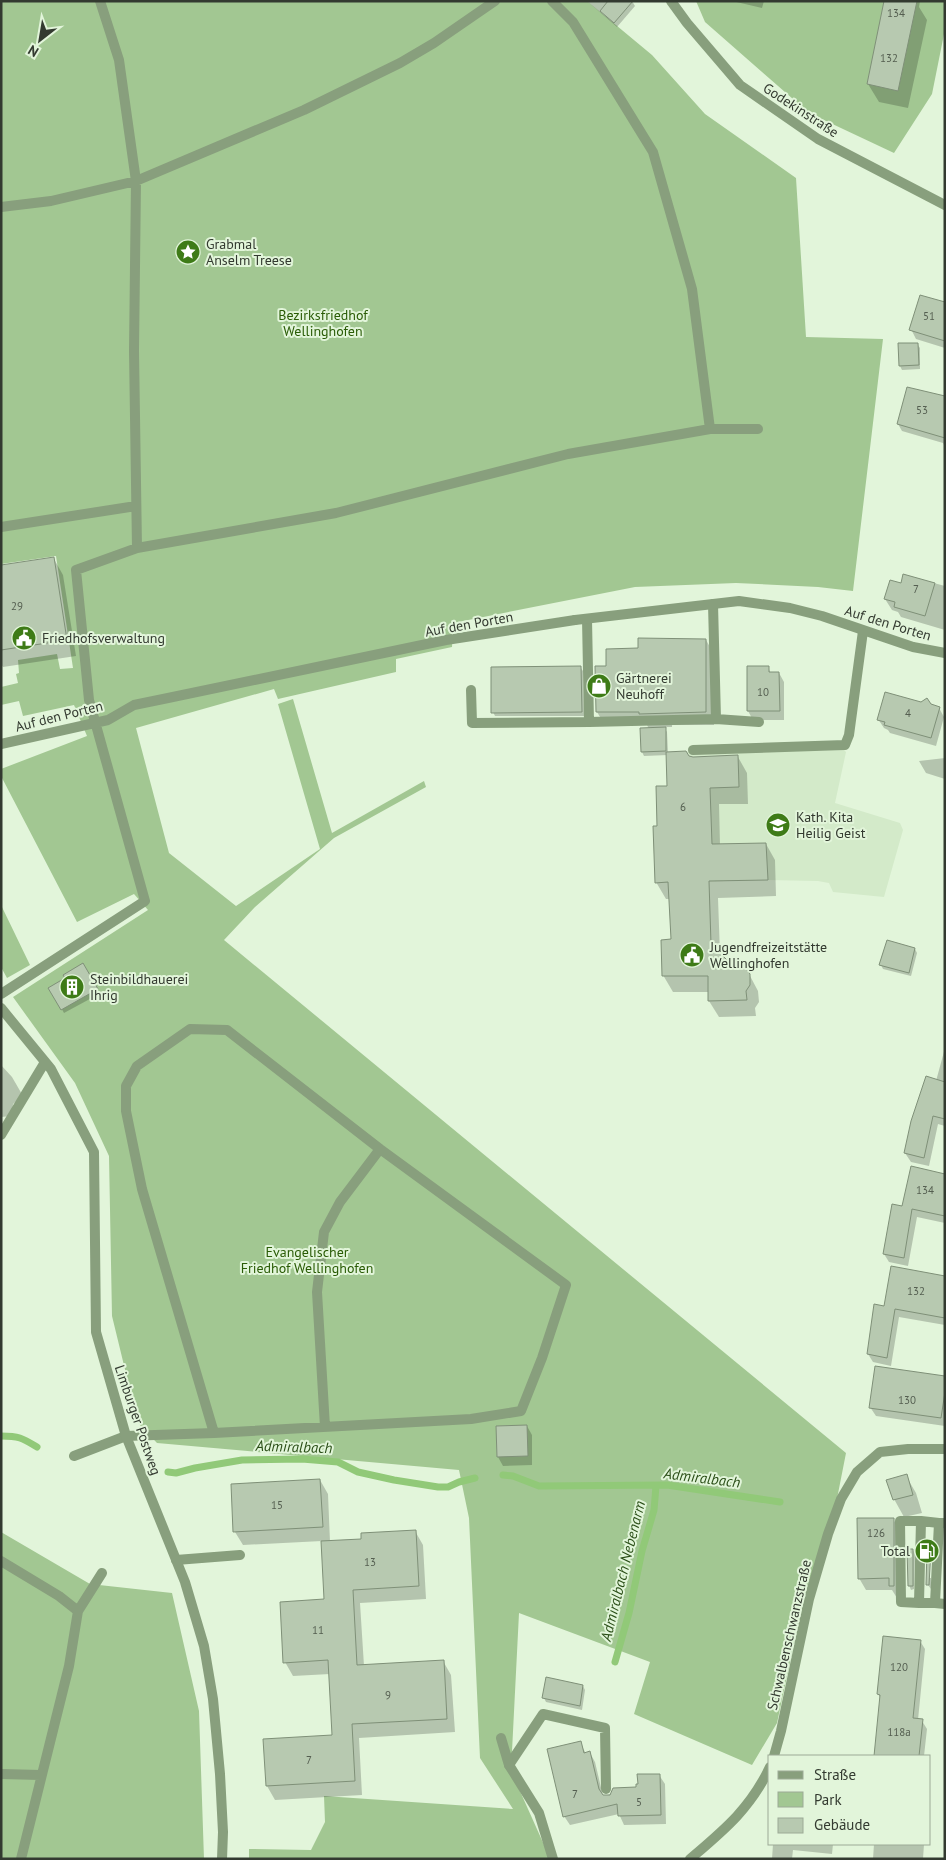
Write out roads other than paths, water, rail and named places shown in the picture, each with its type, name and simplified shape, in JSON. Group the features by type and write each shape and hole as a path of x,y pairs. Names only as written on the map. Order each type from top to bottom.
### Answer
{"street":[{"path":"100,1 120,60 136,181 134,341 137,548"},
{"path":"1,207 51,202 136,181 304,110 400,63 434,43 495,1"},
{"path":"552,1 573,22 653,152 692,289 710,429"},
{"name":"Godekinstraße","path":"671,1 687,23 740,85 824,143 945,204"},
{"path":"1,994 145,901 89,700 76,570 137,548 336,513 568,454 710,429 758,429"},
{"path":"1,526 136,506"},
{"name":"Auf den Porten","path":"1,744 108,720 134,705 446,640 575,620 740,600 790,608 822,616 913,647 945,653"},
{"path":"713,604 716,719"},
{"path":"587,619 589,722"},
{"path":"693,750 845,745 849,735 863,631"},
{"path":"472,690 472,723 716,719 758,722"},
{"name":"Limburger Postweg","path":"1,1008 51,1069 94,1152 96,1332 126,1436 185,1582 204,1646 213,1699 223,1832 222,1859"},
{"path":"74,1456 126,1436 214,1433 471,1419 521,1411 542,1358 566,1285 380,1149 227,1030 190,1029 137,1066 126,1086 126,1110 142,1189 214,1433"},
{"path":"1,1135 45,1062"},
{"path":"325,1427 317,1292 324,1232 340,1202 380,1149"},
{"name":"Schwalbenschwanzstraße","path":"774,1755 809,1599 828,1534 841,1500 856,1472 880,1452 908,1449 945,1449"},
{"path":"900,1521 921,1521 942,1523 940,1604 901,1602 900,1521"},
{"path":"918,1603 921,1521"},
{"path":"176,1560 240,1555"},
{"path":"1,1561 59,1596 78,1611"},
{"path":"21,1859 69,1666 78,1611 102,1573"},
{"path":"509,1766 543,1714 606,1728 606,1789"},
{"path":"501,1738 509,1766 539,1813 553,1859"},
{"path":"690,1859 731,1823 747,1806 761,1786 768,1771"},
{"path":"1,1774 41,1775"}],"waterway":[{"name":"Admiralbach","path":"1,1436 20,1438 37,1447"},
{"name":"Admiralbach","path":"168,1472 176,1473 242,1460 302,1459 338,1462 358,1472 438,1487 448,1487 475,1478"},
{"name":"Admiralbach","path":"503,1475 513,1476 539,1486 667,1485 780,1502"},
{"name":"Admiralbach Nebenarm","path":"615,1662 654,1510 656,1486"}],"place":[{"name":"Grabmal Anselm Treese","path":"188,252"},
{"name":"Friedhofsverwaltung","path":"24,638"},
{"name":"Gärtnerei Neuhoff","path":"599,686"},
{"name":"Kath. Kita Heilig Geist","path":"778,825"},
{"name":"Jugendfreizeitstätte Wellinghofen","path":"692,955"},
{"name":"Steinbildhauerei Ihrig","path":"72,987"},
{"name":"Total","path":"927,1551"}],"park label":[{"name":"Bezirksfriedhof Wellinghofen","path":"323,324"},
{"name":"Evangelischer Friedhof Wellinghofen","path":"307,1260"}]}
